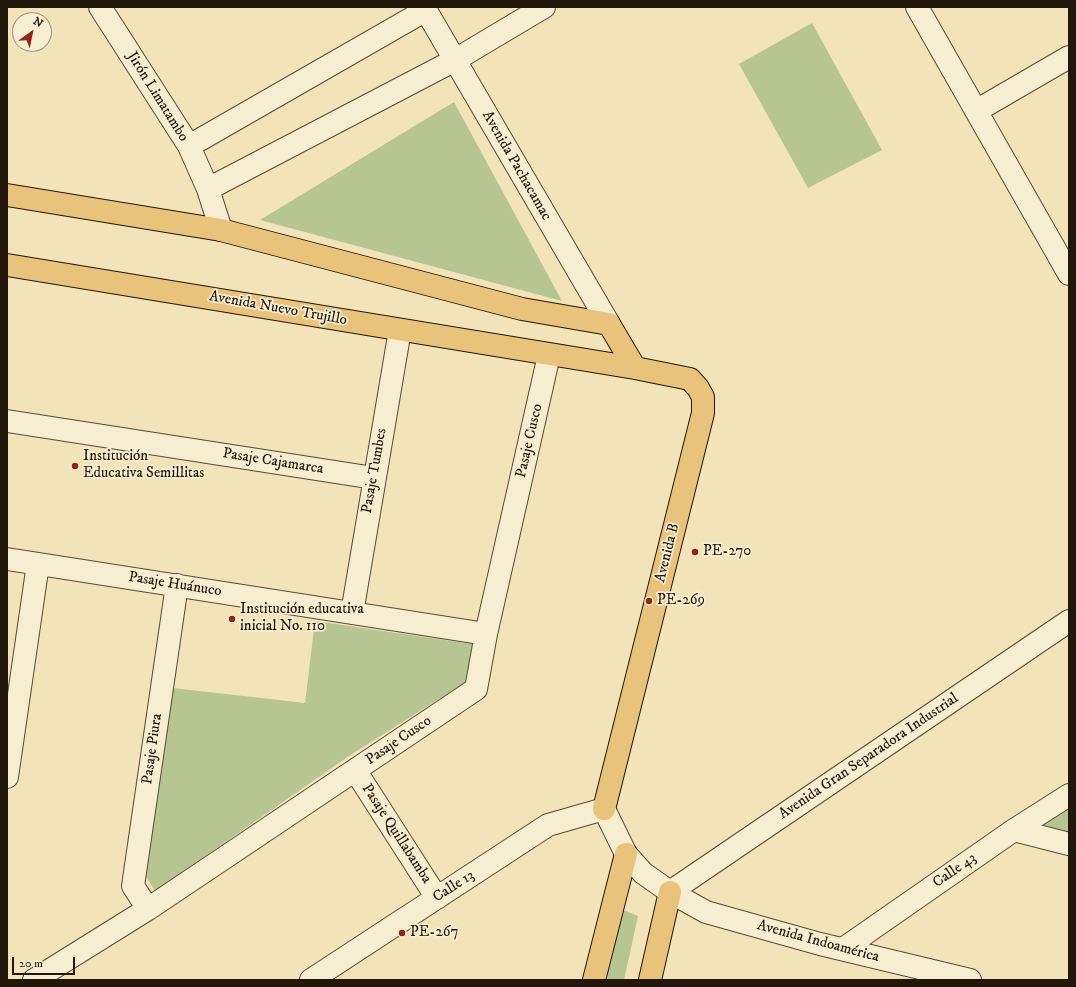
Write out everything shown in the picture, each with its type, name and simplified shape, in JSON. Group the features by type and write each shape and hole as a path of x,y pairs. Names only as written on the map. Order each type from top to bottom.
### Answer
{"main road":[{"path":"7,195 221,230 522,309 609,324 635,368"},
{"name":"Avenida Nuevo Trujillo","path":"7,264 549,355"},
{"name":"Avenida B","path":"549,355 635,368 690,379 698,388 703,397 703,413 604,809"},
{"path":"594,980 626,854"},
{"path":"650,980 670,892"}],"street":[{"name":"Jirón Limatambo","path":"100,7 189,146 208,189 221,230"},
{"path":"208,189 455,60 544,7"},
{"path":"917,7 1069,274"},
{"path":"189,146 425,8"},
{"name":"Avenida Pachacamac","path":"425,8 609,324"},
{"path":"976,111 1069,57"},
{"name":"Pasaje Tumbes","path":"352,613 400,330"},
{"name":"Pasaje Cusco","path":"34,980 148,909 476,689 486,634 549,355"},
{"name":"Pasaje Cajamarca","path":"7,421 374,478"},
{"name":"Pasaje Huánuco","path":"7,559 486,634"},
{"path":"7,777 38,564"},
{"name":"Pasaje Piura","path":"148,909 133,886 177,585"},
{"name":"Avenida Gran Separadora Industrial","path":"670,892 1069,621"},
{"name":"Pasaje Quillabamba","path":"355,770 437,898"},
{"name":"Calle 43","path":"844,950 1014,830 1069,795"},
{"path":"604,809 626,854 643,873 670,892"},
{"name":"Calle 13","path":"311,980 548,825 604,809"},
{"path":"1014,830 1069,844"},
{"name":"Avenida Indoamérica","path":"670,892 706,912 937,976 970,980"}],"green space":[{"path":"812,23 882,150 808,188 739,64"},
{"path":"454,102 562,301 260,220"},
{"path":"315,621 472,644 467,681 349,756 155,891 145,875 173,688 305,703"},
{"path":"1069,807 1069,836 1037,827"},
{"path":"621,909 638,916 624,980 605,980"}],"place":[{"name":"Institución Educativa Semillitas","path":"75,466"},
{"name":"PE-270","path":"695,552"},
{"name":"PE-269","path":"649,601"},
{"name":"Institución educativa inicial No. 110","path":"232,619"},
{"name":"PE-267","path":"402,933"}]}
